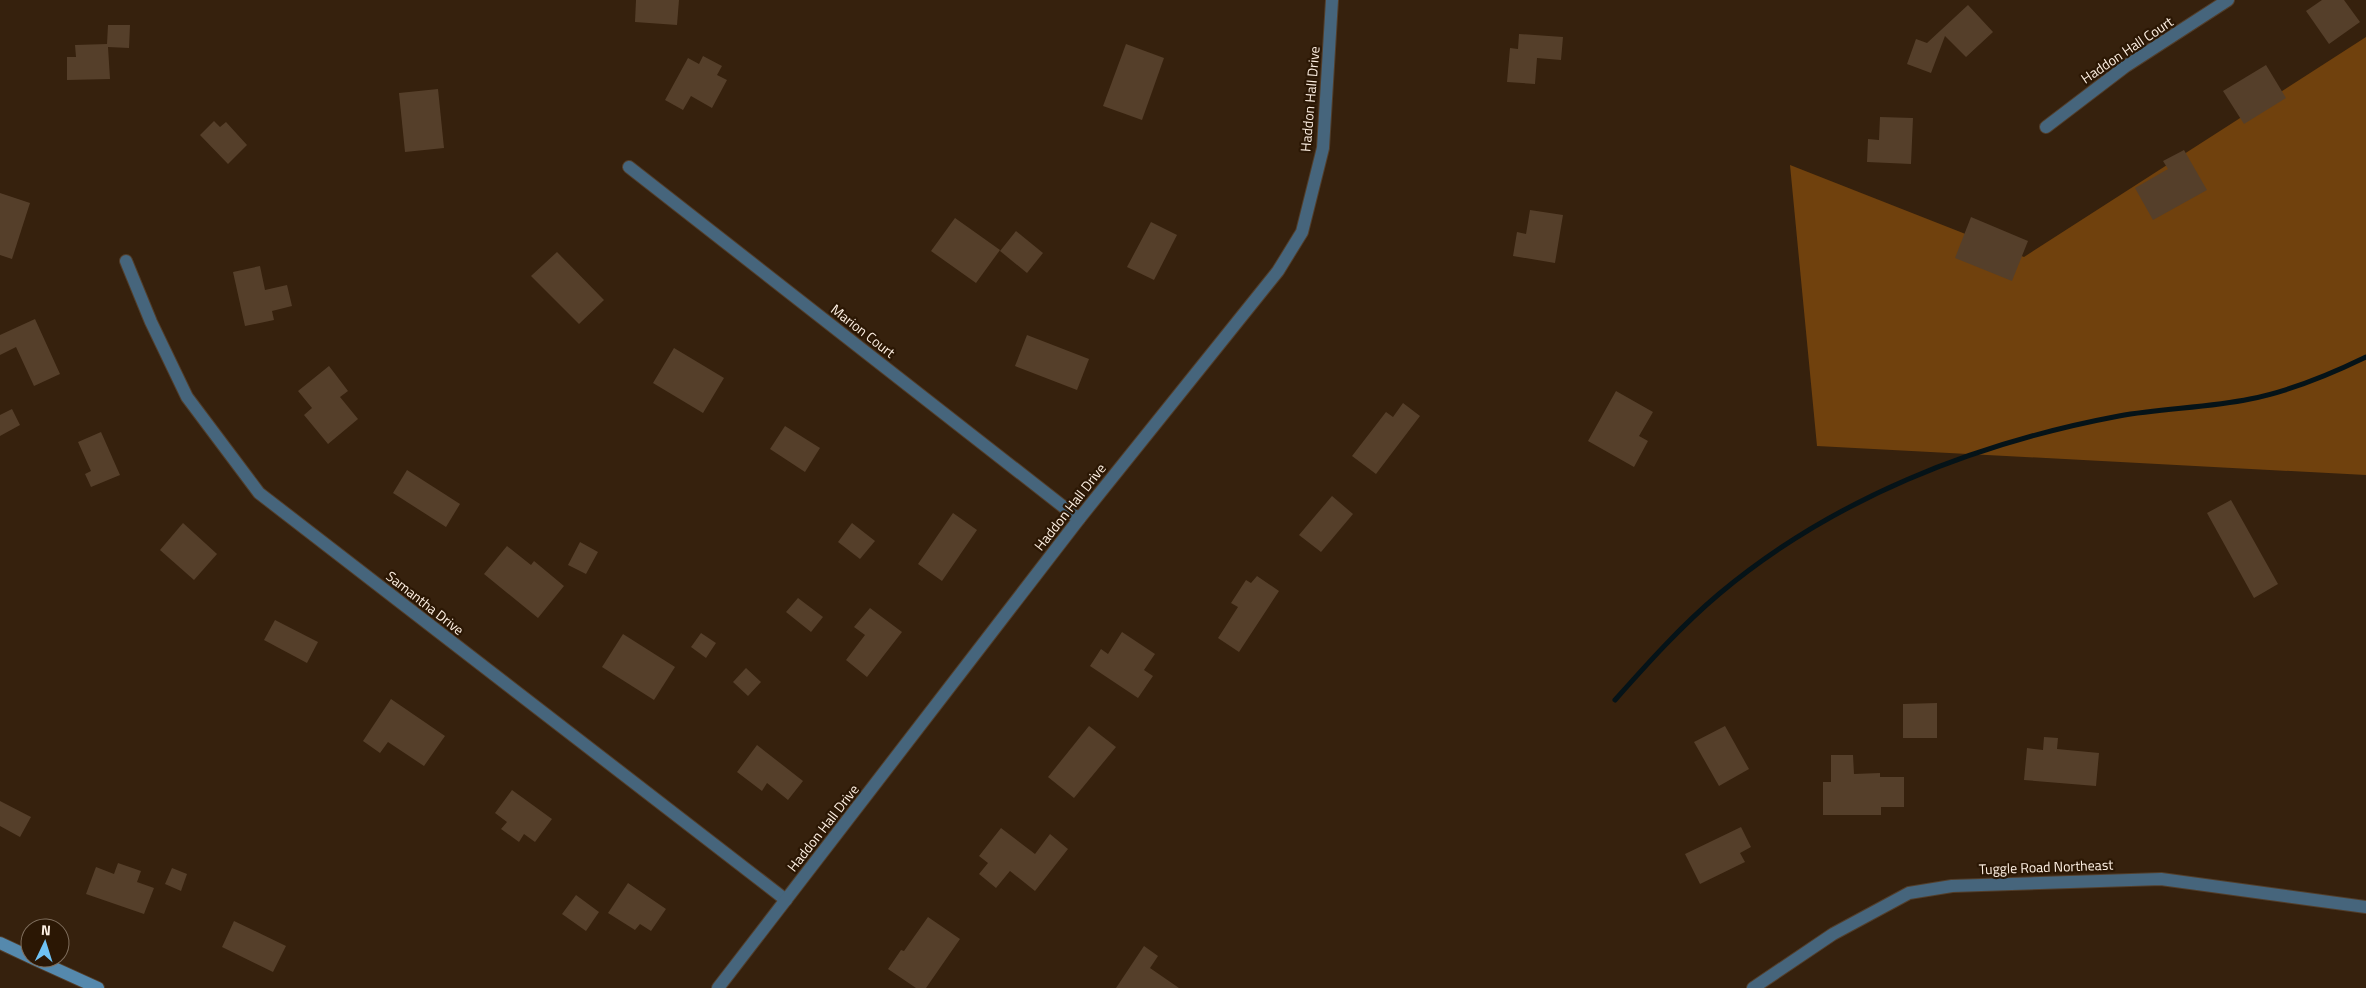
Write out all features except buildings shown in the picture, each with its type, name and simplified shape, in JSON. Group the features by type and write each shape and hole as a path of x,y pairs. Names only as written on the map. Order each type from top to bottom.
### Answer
{"main road":[{"path":"0,944 20,953"},
{"path":"53,968 98,988"}],"street":[{"name":"Haddon Hall Drive","path":"718,988 1079,519 1278,271 1302,232 1323,148 1332,0"},
{"name":"Haddon Hall Court","path":"2046,127 2126,66 2228,0"},
{"name":"Marion Court","path":"629,166 1079,519"},
{"name":"Samantha Drive","path":"126,262 150,322 188,397 259,493 786,900"},
{"name":"Tuggle Road Northeast","path":"1753,988 1833,934 1909,893 1952,886 2161,879 2366,907"}],"shaded area":[{"path":"2366,37 2366,475 1817,446 1790,165 2024,257"}],"waterway":[{"path":"1615,700 1691,619 1719,594 1763,560 1809,530 1857,503 1907,480 1959,459 2065,428 2135,413 2234,402 2280,392 2310,382 2366,357"}]}
